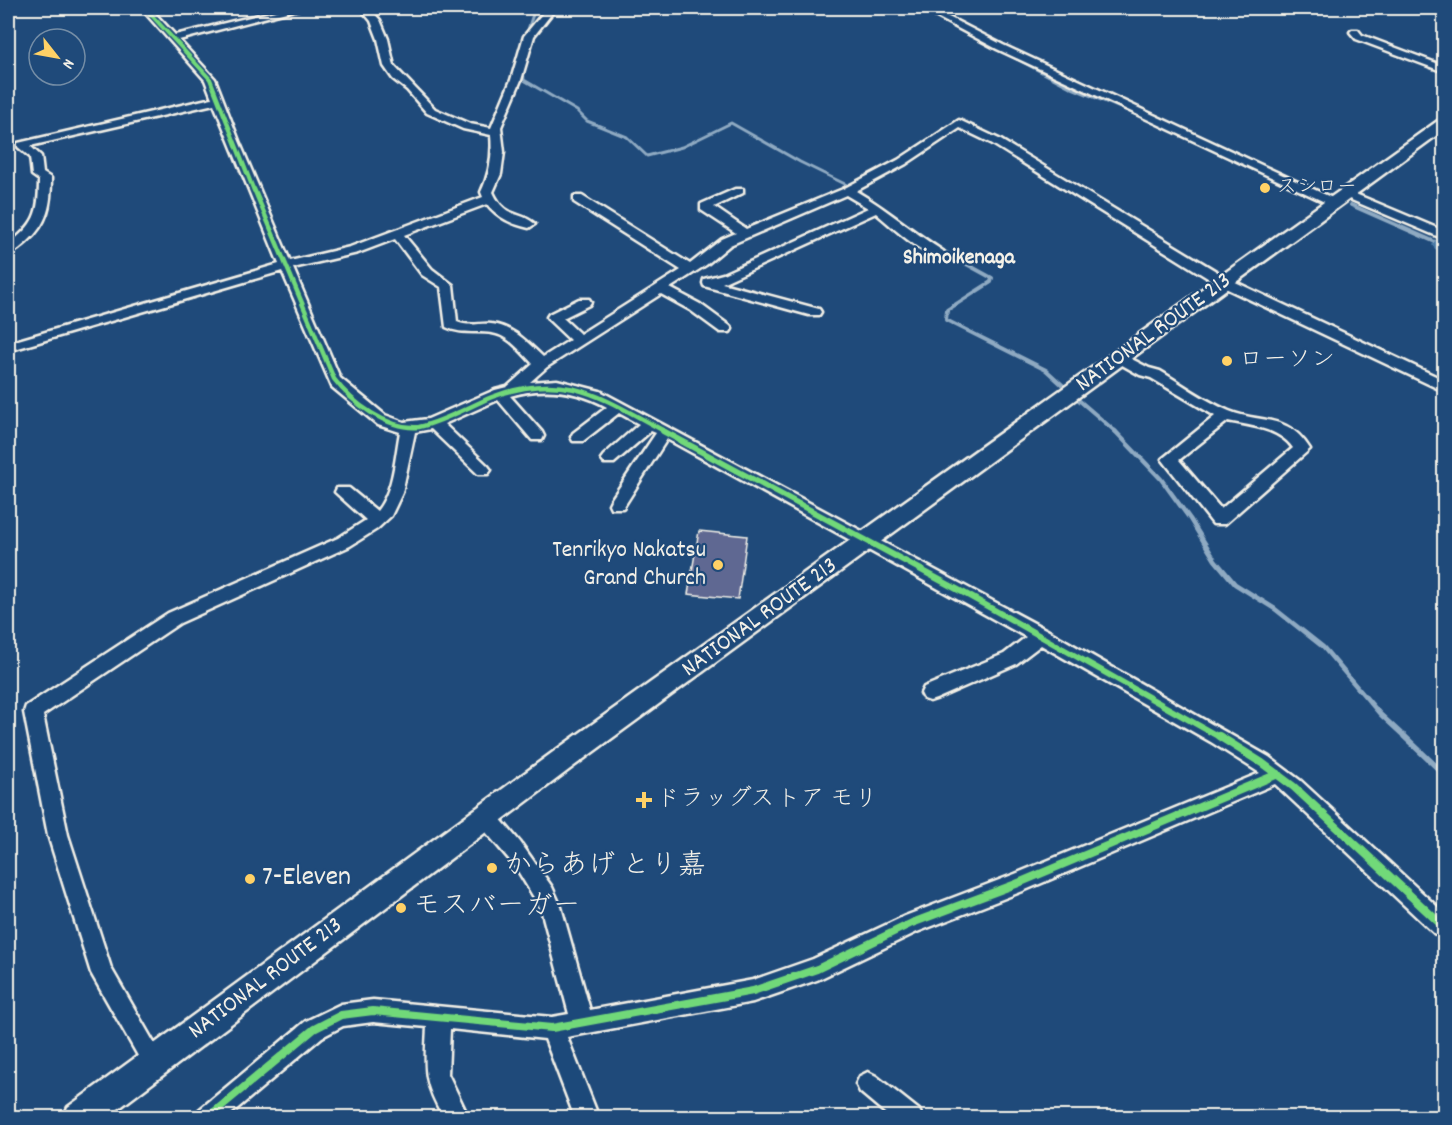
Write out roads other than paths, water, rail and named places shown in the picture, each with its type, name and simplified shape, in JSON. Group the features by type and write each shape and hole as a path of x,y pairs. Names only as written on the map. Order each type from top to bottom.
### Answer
{"highway":[{"name":"NATIONAL ROUTE 213","path":"79,1118 486,816 1444,123"}],"street":[{"path":"147,9 160,8"},
{"path":"174,38 297,8"},
{"path":"363,8 375,20 383,39 389,66 397,78 411,88 431,111 466,127 497,134"},
{"path":"529,224 508,218 489,199 487,192 495,174 498,152 496,128 516,80 529,36 552,8"},
{"path":"925,8 1011,52 1341,198 1444,235"},
{"path":"147,9 210,79 285,266 338,386 386,422 399,427 434,423 506,391 531,385 562,385 585,390 1041,635 1218,736 1278,774 1444,927"},
{"path":"1355,32 1359,37 1444,69"},
{"path":"8,251 41,221 45,212 45,178 38,175 35,156 22,145 218,100"},
{"path":"506,391 542,364 686,272 726,242 847,191 902,162 959,123 995,141 1224,282 1444,386"},
{"path":"739,191 705,207 745,234"},
{"path":"847,191 877,208 910,235 939,254"},
{"path":"8,347 285,266 354,250 489,199"},
{"path":"578,199 686,272 709,282 814,312"},
{"path":"709,282 728,277 877,208"},
{"path":"398,234 427,272 447,285 451,324 465,330 491,328 503,331 542,364"},
{"path":"661,288 695,307 725,329"},
{"path":"579,340 554,317 584,302"},
{"path":"1120,357 1145,372 1155,374 1225,415 1291,434 1302,448 1219,520 1211,507 1170,459 1225,415"},
{"path":"506,391 537,436"},
{"path":"578,437 618,406"},
{"path":"434,423 483,470"},
{"path":"609,459 650,423"},
{"path":"154,1062 102,973 58,835 33,712 174,618 344,542 376,519 385,512 395,487 408,427"},
{"path":"617,504 665,431"},
{"path":"343,492 376,519"},
{"path":"930,693 1010,658 1041,635"},
{"path":"207,1118 326,1021 341,1015 373,1011 552,1028 708,1001 771,986 825,965 912,923 1016,884 1278,774"},
{"path":"486,816 518,853 545,893 551,907 582,1022"},
{"path":"440,1017 436,1074 442,1092 457,1118"},
{"path":"552,1028 587,1118"},
{"path":"868,1084 911,1118"}],"waterway":[{"path":"526,36 535,8"},
{"path":"919,8 959,29"},
{"path":"998,49 1070,87 1140,116"},
{"path":"523,68 524,80 577,111 587,121 627,137 647,156 682,147 731,123 800,162 845,184 852,190"},
{"path":"1169,129 1189,137"},
{"path":"1302,184 1317,191"},
{"path":"1314,189 1319,192"},
{"path":"872,202 887,212"},
{"path":"1351,205 1442,245"},
{"path":"941,250 992,278 991,282 947,310 946,320 1046,370 1068,390"},
{"path":"1074,396 1116,432"},
{"path":"1116,432 1161,479 1190,519 1215,560 1235,584 1275,609 1323,647 1380,714 1406,738"},
{"path":"1404,736 1444,774"}],"place":[{"name":"スシロー","path":"1265,188"},
{"name":"ローソン","path":"1227,361"},
{"name":"Tenrikyo Nakatsu Grand Church","path":"718,565"},
{"name":"ドラッグストア モリ","path":"644,800"},
{"name":"からあげ とり嘉","path":"492,868"},
{"name":"7-Eleven","path":"250,879"},
{"name":"モスバーガー","path":"401,908"}],"district":[{"name":"Shimoikenaga","path":"959,258"}]}
